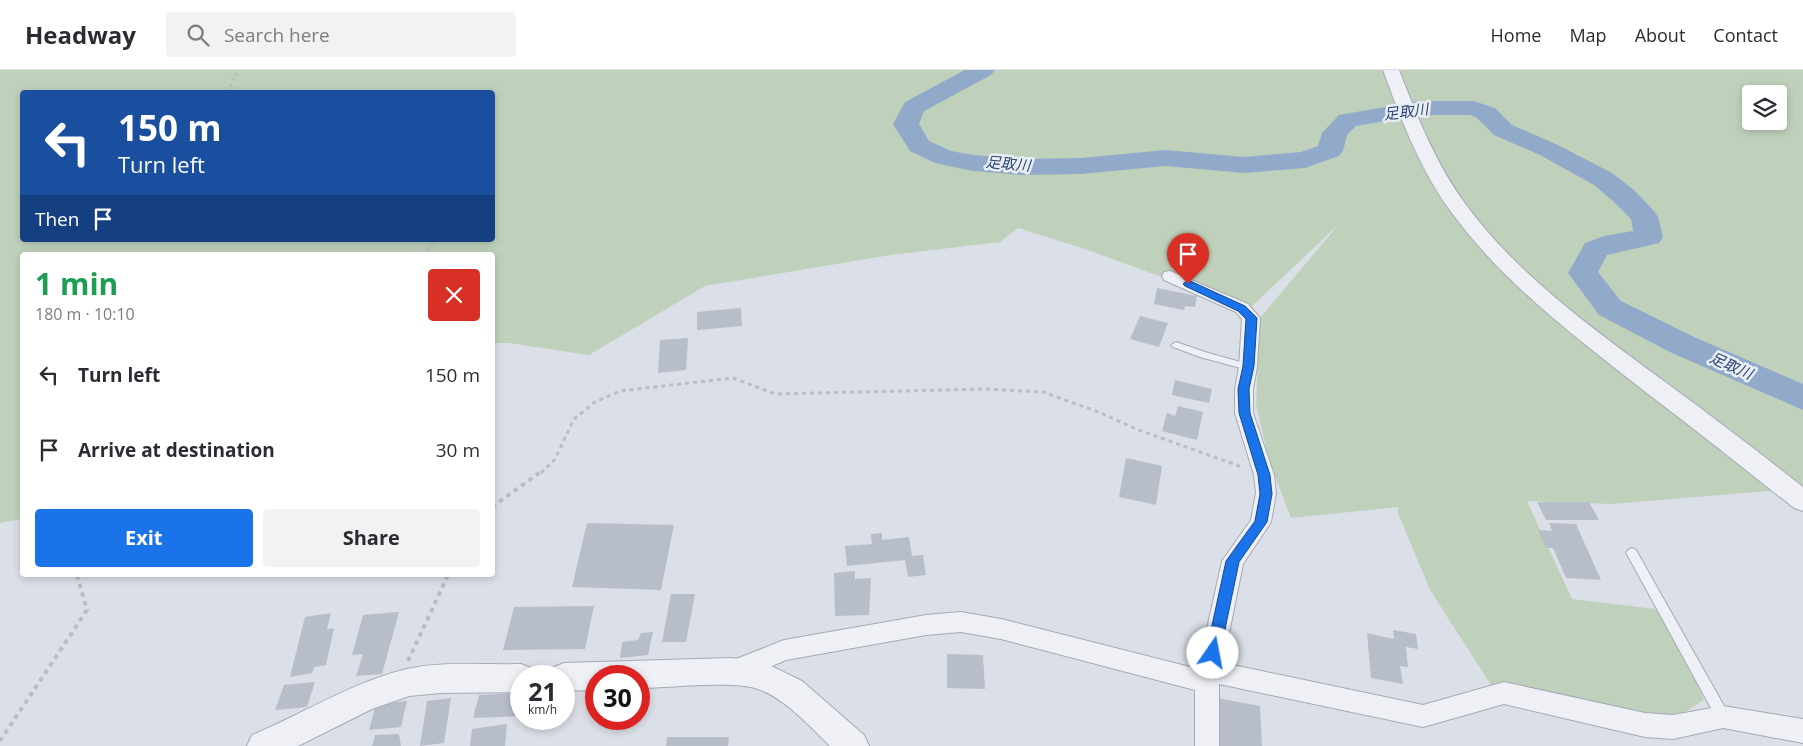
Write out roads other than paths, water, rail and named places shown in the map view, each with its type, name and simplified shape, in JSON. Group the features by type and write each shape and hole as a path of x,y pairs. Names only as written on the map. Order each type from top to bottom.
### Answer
{"street":[{"path":"1391,70 1414,133 1437,175 1470,222 1515,272 1582,332 1803,501"},
{"path":"1170,276 1242,308 1252,318 1244,389 1244,413 1264,475 1266,494 1261,522 1233,561 1208,677 1207,746"},
{"path":"731,672 784,650 926,625 961,622 1001,629 1208,677 1423,716 1504,693 1645,725 1673,727 1723,717 1803,731"},
{"path":"575,677 731,672 761,675 791,691 853,746"},
{"path":"262,746 361,700 397,686 427,681 510,678"}],"lane":[{"path":"1176,345 1203,355 1248,366"},
{"path":"1632,553 1723,717"}],"waterway":[{"name":"足取川","path":"983,70 914,107 906,124 919,146 944,157 973,163 1020,167 1081,166 1166,158 1244,165 1305,160 1330,151 1335,133 1348,120 1419,108 1474,108 1486,113 1503,130 1549,150 1603,179 1624,196 1644,217 1649,237 1604,245 1595,249 1583,273 1610,308 1683,345 1803,398"}]}
